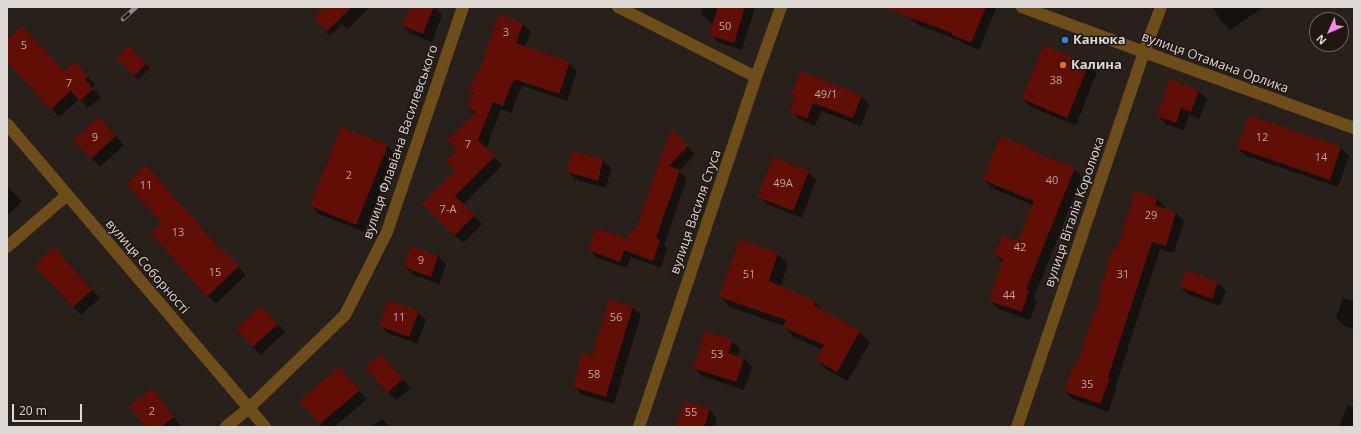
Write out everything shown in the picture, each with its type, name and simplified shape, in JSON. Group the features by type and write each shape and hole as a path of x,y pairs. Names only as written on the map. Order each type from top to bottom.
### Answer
{"street":[{"name":"вулиця Флавіана Василевського","path":"226,427 249,408 345,315 387,232 463,7"},
{"path":"618,7 756,77"},
{"name":"вулиця Василя Стуса","path":"638,427 781,7"},
{"name":"вулиця Отамана Орлика","path":"1022,7 1354,128"},
{"name":"вулиця Віталія Королюка","path":"1017,427 1144,52 1161,7"},
{"name":"вулиця Соборності","path":"7,124 265,427"},
{"path":"7,247 67,196"}],"building":[{"path":"324,7 352,7 326,32 314,17"},
{"path":"410,7 434,7 423,34 402,26"},
{"path":"718,7 745,7 734,43 709,35"},
{"path":"887,7 986,7 971,43 952,35 952,33 887,9"},
{"path":"499,14 523,23 516,43 570,62 559,94 514,79 503,106 493,102 478,140 495,156 455,196 475,215 454,236 422,204 455,171 446,161 457,150 447,140 476,112 467,108 473,93 468,92 476,71 479,72"},
{"path":"22,26 64,71 75,61 88,76 85,79 93,89 80,101 71,91 50,110 7,61 7,40"},
{"path":"129,45 146,64 134,76 116,58"},
{"path":"1044,45 1089,64 1067,118 1022,99"},
{"path":"800,71 862,95 853,118 813,103 807,119 789,112 795,96 791,95"},
{"path":"1170,79 1199,90 1191,112 1181,108 1176,123 1157,116"},
{"path":"1249,115 1341,147 1330,180 1237,148"},
{"path":"99,117 116,136 91,159 73,140"},
{"path":"341,127 388,145 356,225 310,206"},
{"path":"671,129 688,146 669,166 680,170 656,238 660,240 653,261 624,250 620,262 588,250 596,228 628,239 631,229 635,231"},
{"path":"1000,136 1040,152 1039,154 1075,168 1026,290 1029,291 1022,312 989,301 1003,259 994,255 1002,235 1018,241 1034,201 983,180"},
{"path":"572,151 603,159 598,181 567,172"},
{"path":"773,157 809,171 793,211 757,197"},
{"path":"146,165 222,251 223,250 239,266 207,297 151,233 162,223 126,184"},
{"path":"1135,191 1157,198 1155,205 1176,212 1166,246 1152,242 1108,377 1110,378 1100,404 1064,391 1073,365 1076,366 1101,293 1099,292 1113,248 1117,249"},
{"path":"739,239 778,253 769,281 815,301 814,305 860,331 837,372 816,360 824,345 783,327 786,320 719,297"},
{"path":"411,246 438,256 431,277 404,267"},
{"path":"54,247 92,290 73,307 34,265"},
{"path":"1186,270 1218,282 1212,299 1180,287"},
{"path":"609,299 633,306 606,397 573,387 582,353 592,356"},
{"path":"388,300 419,311 409,337 379,326"},
{"path":"261,306 278,324 253,347 236,329"},
{"path":"705,331 733,340 728,353 744,358 736,382 693,368"},
{"path":"381,354 403,379 387,393 365,367"},
{"path":"339,367 360,390 320,424 299,401"},
{"path":"152,388 174,417 161,427 146,427 129,406"},
{"path":"684,401 710,409 704,427 676,427"}],"railway":[{"path":"123,19 136,7"}],"place":[{"name":"Канюка","path":"1065,40"},
{"name":"Калина","path":"1063,65"}]}
